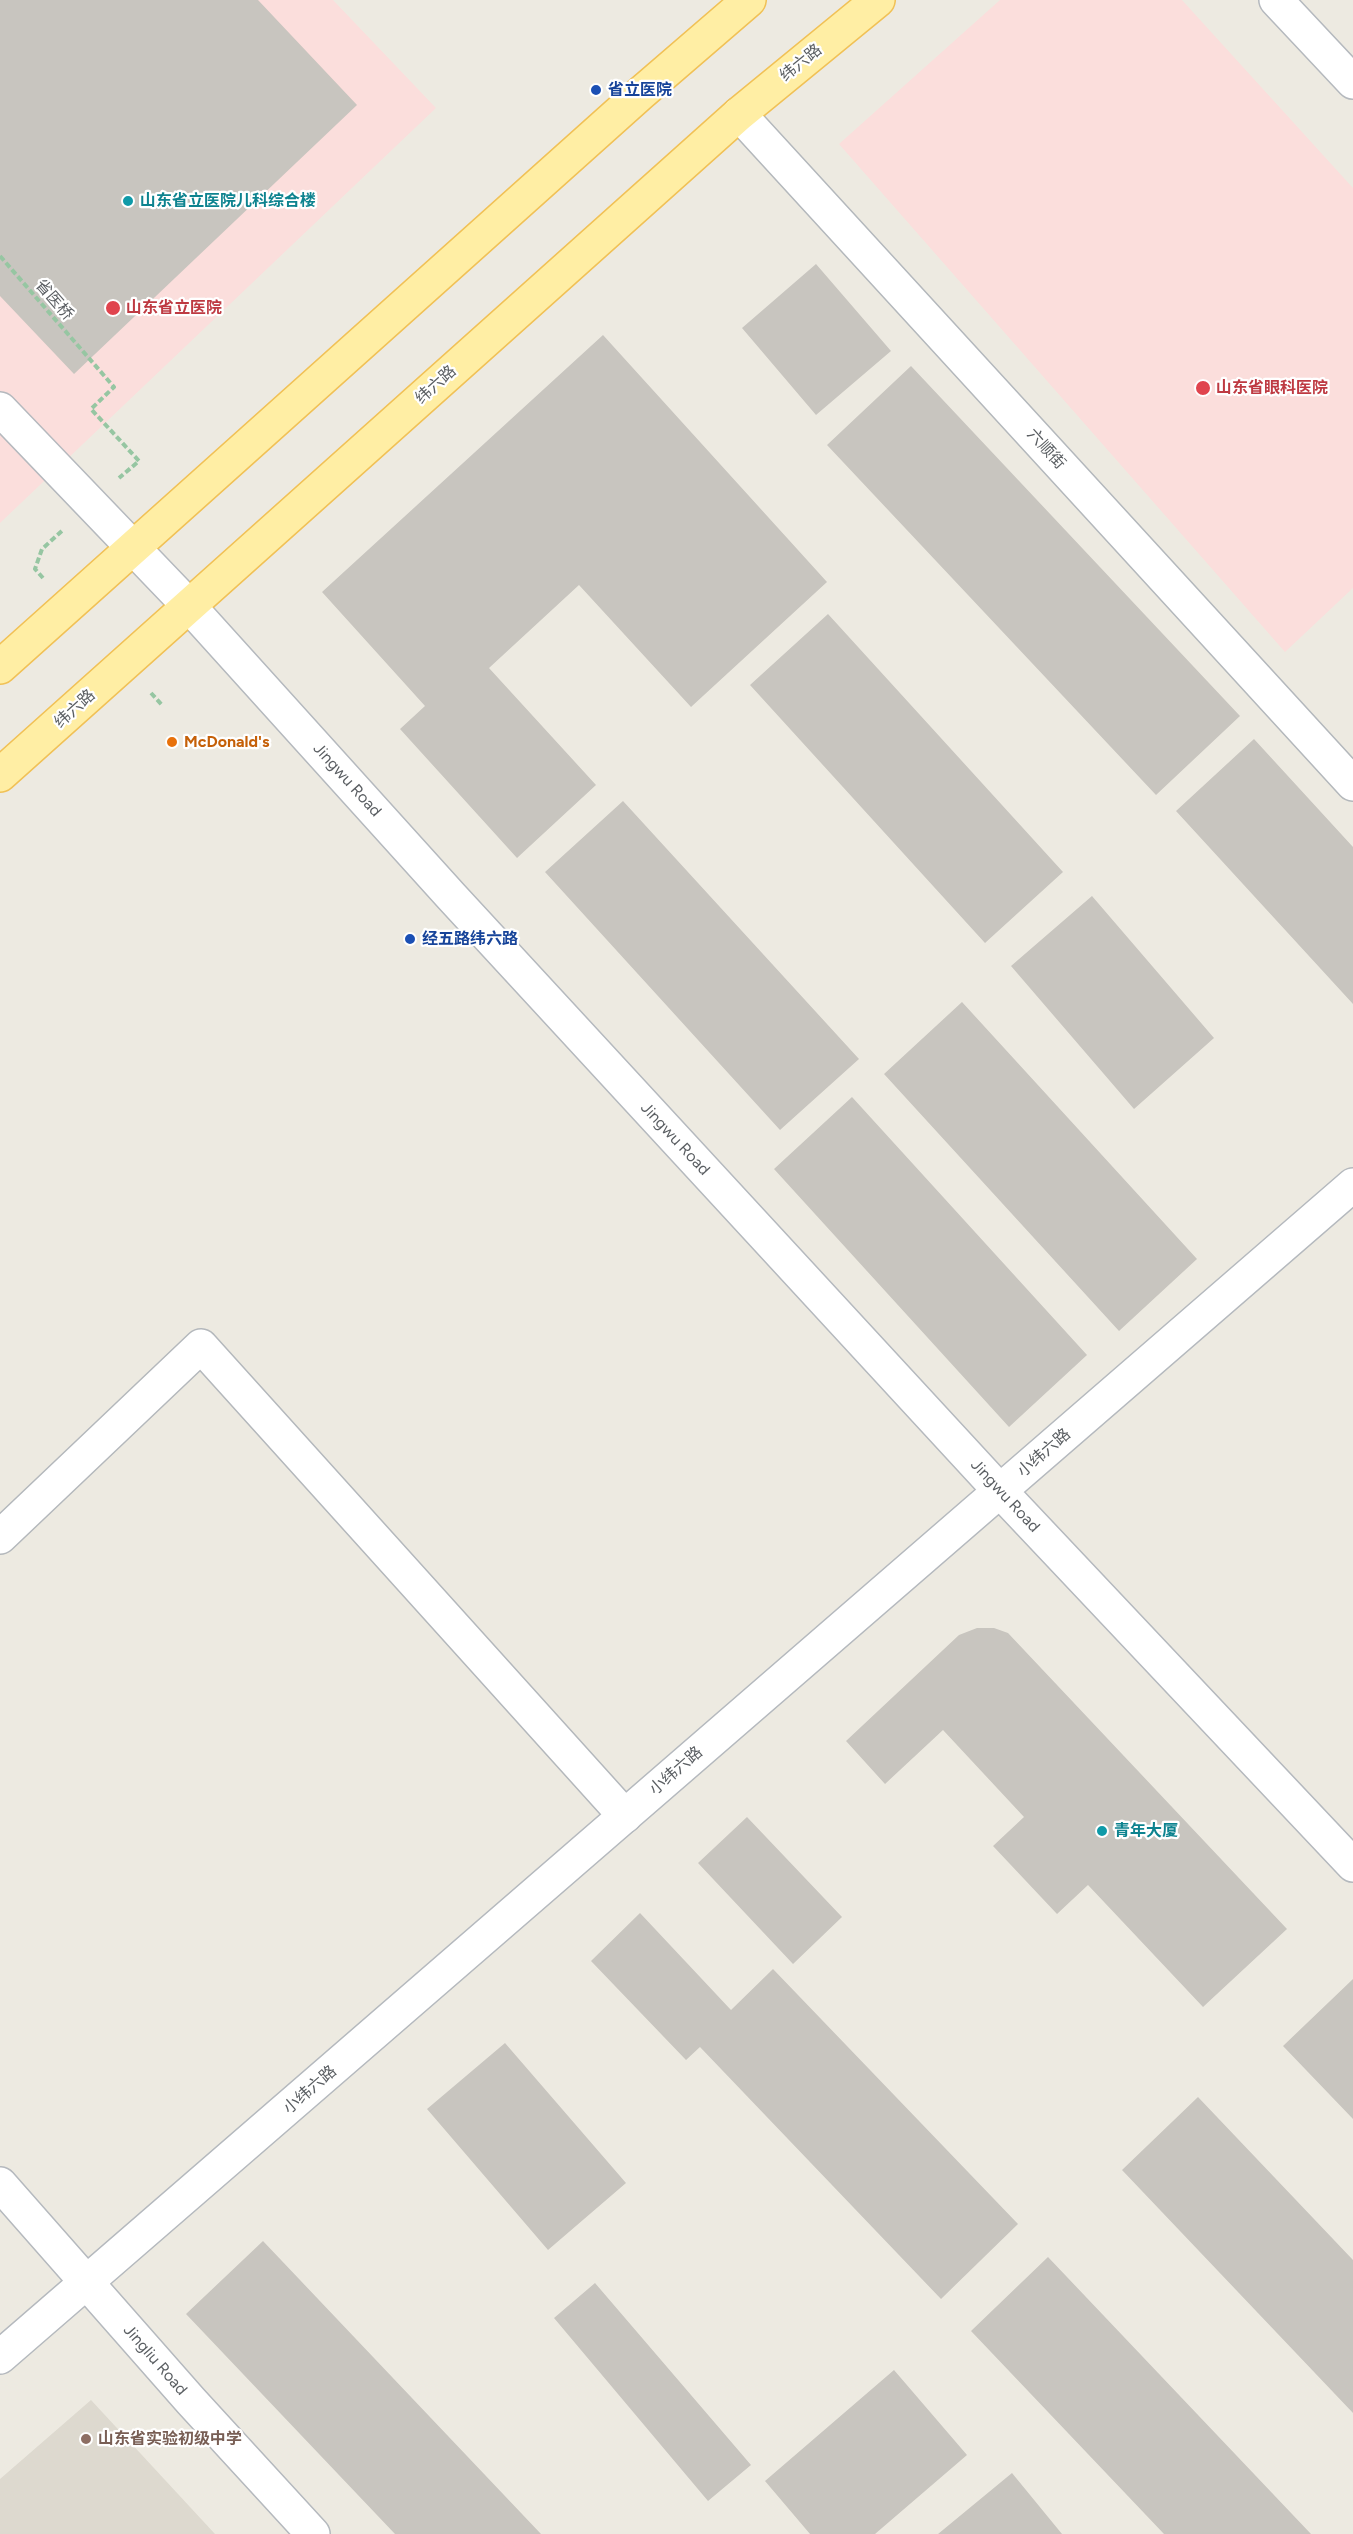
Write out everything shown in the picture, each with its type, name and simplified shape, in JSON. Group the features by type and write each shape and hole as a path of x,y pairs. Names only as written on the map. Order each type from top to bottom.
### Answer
{"main road":[{"path":"0,667 640,94 749,0"},
{"name":"纬六路","path":"0,775 739,114 878,0"}],"street":[{"path":"1276,0 1353,82"},
{"name":"六顺街","path":"739,114 1353,784"},
{"name":"Jingwu Road","path":"0,410 189,606 467,914 1000,1491 1353,1865"},
{"name":"小纬六路","path":"0,2357 1353,1185"},
{"path":"0,1537 201,1346 625,1816"},
{"name":"Jingliu Road","path":"0,2184 89,2282 191,2401 313,2534"}],"path":[{"name":"省医桥","path":"0,256 114,387 91,409"}],"shaded area":[{"name":"山东省立医院","path":"0,0 333,0 436,108 0,523"},
{"name":"山东省眼科医院","path":"1000,0 1182,0 1353,188 1353,588 1285,652 839,144"},
{"name":"山东省实验初级中学","path":"91,2400 215,2534 0,2534 0,2479"}],"building":[{"name":"山东省立医院","path":"0,0 258,0 357,105 74,374 0,296"},
{"path":"816,264 891,351 816,415 742,328"},
{"path":"603,335 827,582 691,707 579,585 489,668 596,785 517,858 400,729 425,706 322,592"},
{"path":"911,366 1240,716 1156,795 827,445"},
{"path":"828,614 1063,872 985,943 750,685"},
{"path":"1254,739 1353,847 1353,1004 1176,811"},
{"path":"623,801 859,1059 780,1130 545,872"},
{"path":"1092,896 1214,1038 1134,1109 1011,966"},
{"path":"962,1002 1197,1259 1119,1331 884,1074"},
{"path":"852,1097 1087,1355 1009,1427 774,1169"},
{"name":"青年大厦","path":"977,1628 994,1628 1008,1633 1287,1929 1203,2007 1088,1885 1057,1914 993,1846 1024,1817 943,1730 885,1784 846,1741 959,1635"},
{"path":"747,1817 842,1917 793,1964 698,1863"},
{"path":"640,1913 731,2010 773,1969 1018,2224 941,2299 700,2047 686,2060 591,1961"},
{"path":"1353,1979 1353,2119 1283,2046"},
{"path":"505,2043 626,2183 548,2250 427,2109"},
{"path":"1198,2097 1353,2260 1353,2413 1122,2170"},
{"path":"263,2241 541,2534 395,2534 186,2314"},
{"path":"1048,2257 1311,2534 1164,2534 971,2331"},
{"path":"595,2283 751,2465 708,2501 554,2318"},
{"path":"894,2370 967,2455 875,2534 810,2534 765,2481"},
{"path":"1012,2473 1062,2534 938,2534"}],"place":[{"name":"省立医院","path":"596,90"},
{"name":"山东省立医院儿科综合楼","path":"128,201"},
{"name":"山东省立医院","path":"113,308"},
{"name":"山东省眼科医院","path":"1203,388"},
{"name":"McDonald's","path":"172,742"},
{"name":"经五路纬六路","path":"410,939"},
{"name":"青年大厦","path":"1102,1831"},
{"name":"山东省实验初级中学","path":"86,2439"}]}
